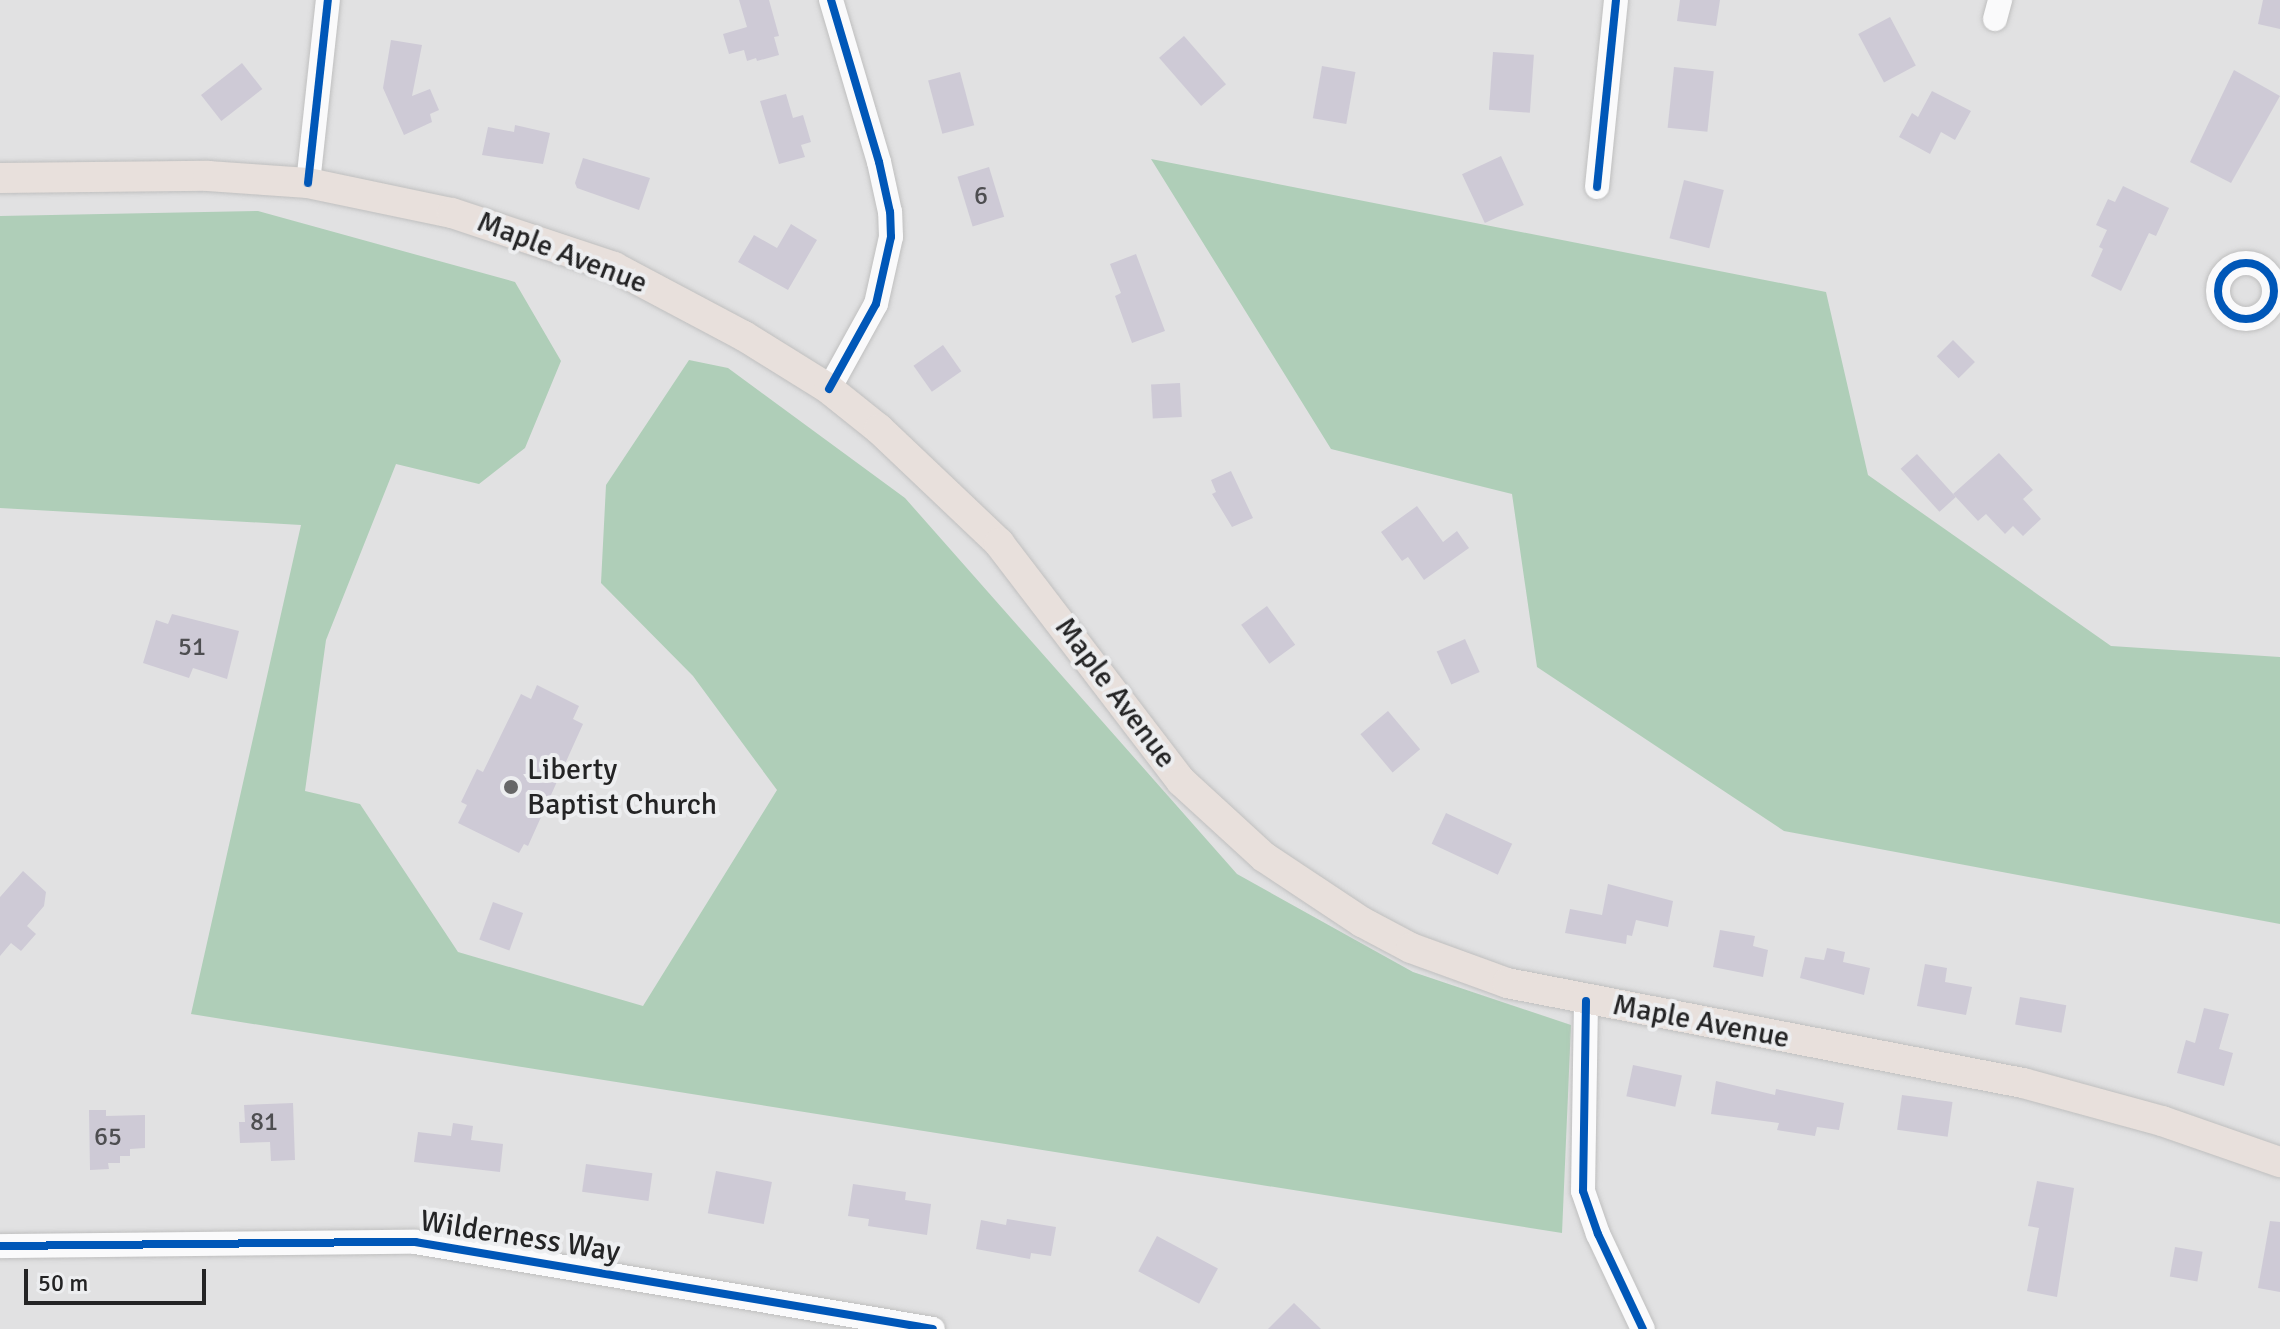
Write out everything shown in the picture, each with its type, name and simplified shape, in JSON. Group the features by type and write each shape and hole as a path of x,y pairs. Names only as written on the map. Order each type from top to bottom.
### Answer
{"main road":[{"name":"Maple Avenue","path":"0,178 208,176 308,183 452,213 614,267 744,336 829,389 914,460 999,543 1181,781 1264,857 1312,892 1411,948 1507,983 1586,1001 2023,1083 2162,1121 2280,1162"}],"street":[{"path":"308,183 328,0"},
{"path":"829,389 876,304 891,237 890,212 879,162 831,0"},
{"path":"1597,187 1616,0"},
{"path":"1586,1001 1583,1191 1598,1234 1643,1329"},
{"name":"Wilderness Way","path":"0,1246 415,1242 933,1329"}],"green space":[{"path":"1151,159 1826,292 1868,475 2111,646 2280,657 2280,924 1784,831 1537,667 1512,494 1331,449"},
{"path":"258,211 515,282 561,361 525,448 479,484 396,464 326,640 305,791 360,804 458,952 643,1006 777,790 693,676 601,583 606,485 689,360 728,368 905,498 1237,874 1413,972 1571,1025 1562,1233 191,1014 301,525 0,508 0,216"}],"building":[{"path":"739,0 769,0 779,36 774,37 779,55 747,61 744,50 729,54 723,34 747,27"},
{"path":"1680,0 1720,0 1716,26 1677,21"},
{"path":"2263,0 2280,0 2280,29 2258,24"},
{"path":"1890,17 1916,66 1884,82 1858,34"},
{"path":"1184,36 1226,84 1201,106 1159,58"},
{"path":"391,40 422,45 412,96 430,89 439,110 430,114 432,122 404,135 383,88"},
{"path":"1493,52 1534,55 1530,113 1489,110"},
{"path":"242,63 262,89 221,121 201,95"},
{"path":"1322,66 1355,72 1346,124 1313,118"},
{"path":"1674,67 1714,71 1707,132 1668,128"},
{"path":"2234,70 2280,96 2231,183 2190,162"},
{"path":"960,72 974,125 942,134 928,81"},
{"path":"1932,91 1971,111 1955,140 1941,132 1930,154 1899,137 1912,113 1918,117"},
{"path":"786,94 793,118 803,115 811,142 801,145 805,157 779,164 760,101"},
{"path":"515,125 550,133 543,164 482,155 488,127 514,132"},
{"path":"1501,156 1524,205 1485,223 1462,174"},
{"path":"583,158 650,178 639,210 577,188 575,183"},
{"path":"989,167 1004,217 973,226 957,177"},
{"path":"1684,180 1724,190 1709,248 1669,238"},
{"path":"2123,186 2169,208 2156,236 2149,233 2121,291 2091,276 2103,249 2099,247 2107,230 2096,225 2108,199 2115,202"},
{"path":"791,224 817,240 788,290 738,262 754,235 777,248"},
{"path":"1136,254 1165,331 1132,343 1115,296 1121,293 1110,264"},
{"path":"1953,340 1975,362 1959,378 1937,356"},
{"path":"943,345 961,371 932,392 914,366"},
{"path":"1180,383 1182,417 1153,418 1151,385"},
{"path":"1999,453 2033,490 2023,499 2041,519 2023,536 2013,526 2005,534 1986,514 1978,521 1953,494"},
{"path":"1917,454 1956,497 1939,512 1901,469"},
{"path":"1231,471 1253,518 1232,527 1212,494 1216,492 1211,480"},
{"path":"1417,506 1443,542 1457,531 1469,548 1424,580 1408,557 1402,561 1381,532"},
{"path":"1267,606 1295,645 1269,664 1241,625"},
{"path":"172,614 239,631 227,679 193,668 189,678 143,663 156,620 168,624"},
{"path":"1465,639 1480,672 1451,684 1437,652"},
{"name":"Liberty Baptist Church","path":"537,685 579,706 573,719 583,724 528,846 524,844 519,853 458,823 467,805 461,802 477,769 483,772 521,694 531,699"},
{"path":"1388,711 1420,749 1393,772 1360,734"},
{"path":"1446,813 1512,844 1498,875 1432,844"},
{"path":"23,871 46,892 44,906 27,926 36,934 21,951 11,943 0,956 0,897"},
{"path":"1608,884 1673,901 1668,927 1636,920 1632,936 1627,935 1626,944 1565,933 1570,909 1602,915"},
{"path":"493,902 523,913 509,951 479,940"},
{"path":"1720,930 1755,936 1753,946 1768,950 1763,977 1713,967"},
{"path":"1827,948 1845,952 1843,962 1870,968 1864,995 1800,978 1805,957 1824,960"},
{"path":"1925,964 1947,968 1945,982 1972,987 1966,1015 1917,1006"},
{"path":"2020,997 2066,1005 2061,1033 2015,1025"},
{"path":"2204,1008 2229,1014 2219,1049 2233,1053 2224,1086 2177,1073 2186,1040 2195,1043"},
{"path":"1633,1065 1682,1075 1675,1107 1626,1096"},
{"path":"1716,1081 1775,1095 1776,1089 1844,1103 1839,1130 1817,1127 1815,1136 1777,1130 1779,1123 1711,1114"},
{"path":"1902,1095 1953,1102 1948,1137 1897,1130"},
{"path":"293,1103 295,1160 271,1161 270,1142 240,1143 239,1122 245,1122 244,1105"},
{"path":"89,1110 106,1110 106,1116 145,1115 145,1148 130,1149 130,1156 120,1156 120,1163 108,1163 109,1169 90,1170"},
{"path":"453,1123 473,1126 471,1140 503,1144 500,1172 414,1162 418,1132 451,1136"},
{"path":"586,1164 652,1173 648,1201 582,1192"},
{"path":"716,1171 772,1182 764,1224 708,1213"},
{"path":"2037,1181 2074,1188 2057,1297 2027,1291 2039,1228 2028,1226"},
{"path":"853,1184 906,1192 905,1200 931,1204 927,1235 868,1226 869,1219 848,1216"},
{"path":"1007,1219 1056,1227 1051,1256 1031,1253 1030,1259 976,1249 981,1220 1006,1225"},
{"path":"2270,1221 2280,1222 2280,1292 2258,1288"},
{"path":"1157,1236 1218,1268 1199,1304 1138,1271"},
{"path":"2175,1247 2203,1252 2197,1281 2170,1277"},
{"path":"1294,1303 1321,1329 1268,1329"}],"cycle path":[{"path":"308,183 328,0"},
{"path":"829,389 876,304 891,237 890,212 879,162 831,0"},
{"path":"1597,187 1616,0"},
{"path":"2246,263 2266,271 2274,291 2266,311 2246,319 2226,311 2218,291 2226,271 2246,263"},
{"path":"1586,1001 1583,1191 1598,1234 1643,1329"},
{"path":"0,1246 415,1242 933,1329"}],"place":[{"name":"Liberty Baptist Church","path":"511,787"}]}
